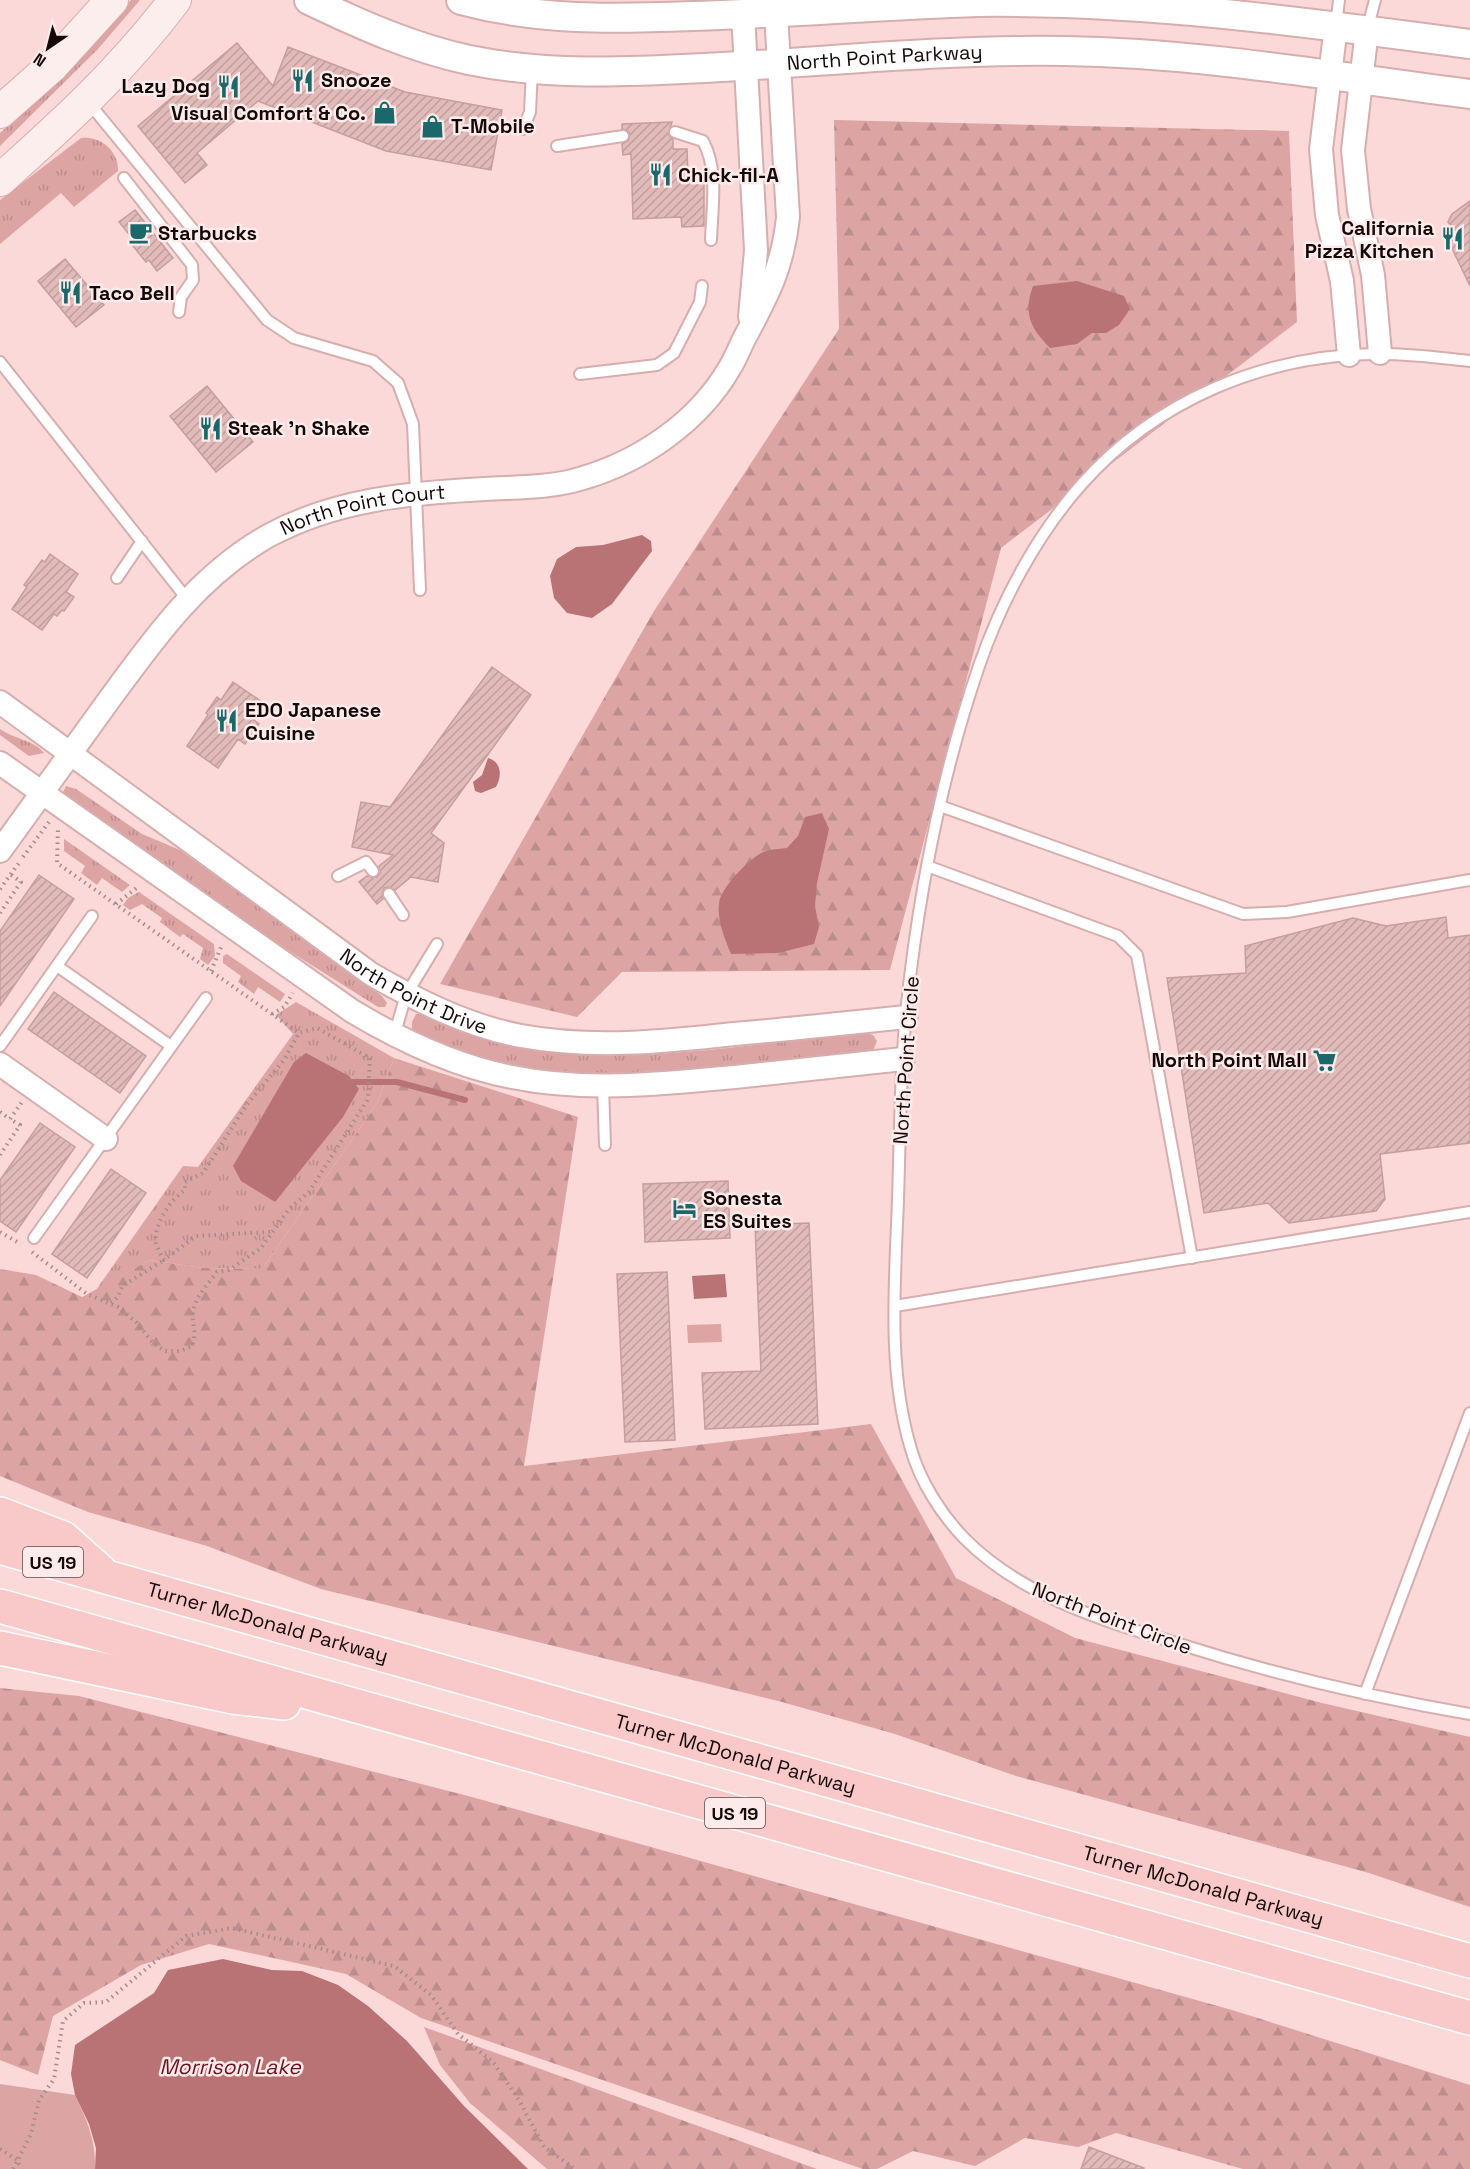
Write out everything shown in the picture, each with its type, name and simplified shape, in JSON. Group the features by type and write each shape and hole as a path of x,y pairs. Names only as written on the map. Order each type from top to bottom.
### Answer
{"highway":[{"path":"0,1514 63,1538 106,1577"},
{"name":"Turner McDonald Parkway","path":"0,1547 1470,1961"},
{"name":"US 19","path":"0,1606 1470,2018"},
{"path":"0,1648 233,1697 384,1715"}],"main road":[{"path":"0,112 52,66 112,0"},
{"path":"0,180 88,102 130,58 176,0"}],"street":[{"name":"North Point Parkway","path":"309,0 358,24 411,44 469,59 532,69 598,73 980,52 1066,51 1151,55 1470,94"},
{"path":"460,0 498,8 587,19 743,7 1067,1 1338,13 1367,30 1470,44"},
{"name":"North Point Court","path":"0,851 154,638 187,599 219,569 243,552 296,523 352,503 417,493 548,485 582,478 641,453 689,417 711,394 729,369 776,279 785,249 788,217 776,6"},
{"name":"North Point Court","path":"743,7 748,66 756,250 751,311 744,339"},
{"path":"1338,13 1321,149 1322,180 1342,281 1348,355"},
{"path":"1367,30 1353,150 1354,177 1373,275 1380,353"},
{"name":"North Point Drive","path":"0,702 332,946 406,995 454,1016 510,1033 558,1042 592,1043 651,1043 906,1017"},
{"path":"0,763 352,1011 394,1036 459,1062 511,1077 554,1084 603,1086 653,1085 903,1059"},
{"path":"0,1064 106,1138"}],"lane":[{"path":"1367,30 1375,0"},
{"path":"523,129 530,112 532,69"},
{"path":"88,102 267,320 294,338 373,361 398,383 413,424 420,590"},
{"path":"675,132 703,141 711,157 713,185 711,240"},
{"path":"557,146 623,136"},
{"path":"124,178 192,265 194,280 181,297 179,312"},
{"path":"580,374 657,365 674,353 700,302 702,286"},
{"name":"North Point Circle","path":"1470,361 1380,353 1312,359 1249,374 1187,399 1119,448 1081,485 1037,548 999,617 977,674 940,806 927,866 906,1017 895,1306 899,1386 911,1450 929,1492 961,1535 982,1555 1026,1585 1097,1616 1229,1660 1365,1694 1470,1714"},
{"path":"0,362 187,599"},
{"path":"117,578 142,541"},
{"path":"940,806 1243,914 1287,912 1470,880"},
{"path":"338,876 366,862 373,871"},
{"path":"927,866 1118,936 1137,955 1191,1258"},
{"path":"389,894 403,915"},
{"path":"0,1046 92,916"},
{"path":"394,1036 406,995 437,944"},
{"path":"57,966 171,1046"},
{"path":"34,1238 206,998"},
{"path":"603,1086 604,1145"},
{"path":"895,1306 1470,1212"},
{"path":"1365,1694 1470,1413"}],"path":[{"path":"58,828 57,863 299,1033"},
{"path":"0,913 21,882 10,874"},
{"path":"116,904 139,886"},
{"path":"211,971 222,945"},
{"path":"272,1014 284,1007 293,993"},
{"path":"0,1232 10,1236 87,1294 111,1303 136,1322 153,1343 165,1350 181,1351 192,1346 196,1335 193,1313 198,1299 217,1272 229,1270 245,1262 261,1248 270,1232 289,1209 309,1192 369,1099 370,1058 317,1028 299,1033 284,1060 247,1104 203,1173 185,1182 185,1190 176,1196 159,1226 156,1242 164,1260"},
{"path":"10,1119 22,1102"},
{"path":"0,1112 20,1125 0,1155"},
{"path":"111,1303 118,1297 122,1286 164,1260 196,1236 270,1232"},
{"path":"13,2169 32,2134 39,2100 54,2079 63,2021 84,2003 106,2002 186,1936 232,1928 394,1966 431,1995 458,2034 493,2062 519,2100 544,2147 576,2169"},
{"path":"0,2149 17,2160 21,2169"}],"green space":[{"path":"131,0 140,0 98,49 0,146 0,133 69,70"},
{"path":"834,120 1289,131 1297,322 1001,548 890,970 622,972 577,1017 440,984 654,611 839,329"},
{"path":"81,138 95,139 107,146 115,157 118,171 74,207 61,193 0,244 0,200"},
{"path":"0,729 35,745 44,753 29,756 0,735"},
{"path":"66,786 76,789 142,834 180,850 382,996 387,1003 385,1007 378,1007 267,937 66,798 63,792"},
{"path":"64,839 130,885 122,892 102,878 97,885 81,873 85,866 64,851"},
{"path":"139,892 214,944 215,956 208,965 200,959 203,948 183,934 180,937 160,922 162,918 142,904 130,910 123,905 128,898"},
{"path":"227,954 285,994 280,1002 258,987 254,994 238,982 241,976 223,963 223,956"},
{"path":"296,1002 394,1058 378,1102 262,1269 203,1268 150,1260 96,1290 183,1166 198,1167 293,1034 276,1015"},
{"path":"416,1014 425,1015 505,1044 532,1050 572,1054 655,1054 697,1051 863,1032 873,1035 877,1041 872,1053 646,1072 564,1072 524,1068 484,1060 447,1047 412,1029 412,1022"},
{"path":"394,1058 578,1117 524,1466 871,1424 956,1578 1075,1638 1322,1703 1470,1737 1470,1907 1369,1873 1016,1776 895,1734 782,1702 321,1589 207,1546 88,1512 0,1476 0,1269 36,1275 82,1297 150,1260 203,1268 262,1269 378,1102"},
{"path":"721,1324 722,1342 688,1343 687,1325"},
{"path":"0,1688 79,1696 472,1797 1232,2010 1470,2085 1470,2169 1243,2169 1116,2133 1078,2147 1025,2138 975,2166 913,2151 877,2169 863,2169 421,2018 346,1974 209,1944 141,1965 53,2016 38,2075 0,2060"},
{"path":"424,2027 817,2169 547,2169 470,2103 440,2065"},
{"path":"0,2084 75,2095 90,2131 95,2169 0,2169"}],"water":[{"path":"1077,281 1124,296 1130,309 1119,325 1106,333 1092,333 1077,344 1050,348 1030,320 1029,304 1033,286"},
{"path":"642,535 651,541 652,551 612,604 592,618 567,613 554,598 550,576 557,559 576,547 603,545"},
{"path":"488,758 498,766 499,778 496,787 481,793 475,791 473,782 482,775"},
{"path":"822,813 829,829 817,883 815,906 819,927 814,944 778,953 731,954 719,917 719,904 724,890 743,867 763,852 787,848 798,836 805,817"},
{"path":"306,1053 349,1076 359,1089 343,1117 275,1202 241,1181 233,1166 294,1062"},
{"path":"725,1274 727,1297 694,1299 692,1276"},
{"name":"Morrison Lake","path":"223,1959 272,1970 302,1971 338,1985 368,2006 407,2041 464,2106 528,2169 95,2169 96,2148 89,2124 75,2095 71,2074 75,2045 154,1993 168,1970"}],"building":[{"path":"237,43 273,86 288,47 405,92 502,110 491,170 386,151 258,101 197,153 207,165 185,183 138,126"},
{"name":"Chick-fil-A","path":"672,122 668,134 673,139 673,149 687,149 688,175 704,175 704,226 682,227 681,217 633,219 631,154 623,155 622,144 628,141 630,135 628,131 622,129 622,124"},
{"name":"California Pizza Kitchen","path":"1470,201 1470,286 1447,238 1455,231 1448,222 1452,214"},
{"name":"Starbucks","path":"135,210 173,258 157,271 149,260 146,262 133,246 136,243 119,222"},
{"name":"Taco Bell","path":"65,259 104,305 76,327 38,281"},
{"name":"Steak 'n Shake","path":"207,386 253,442 216,472 170,416"},
{"path":"50,554 78,574 66,592 74,597 64,611 62,610 57,616 54,614 42,630 12,609 27,587 24,585 42,560 45,562"},
{"path":"492,667 531,695 431,833 444,843 438,882 411,877 395,890 389,887 384,888 383,899 377,904 359,882 367,876 377,877 380,873 379,866 393,855 352,847 361,802 390,807"},
{"path":"233,682 265,704 254,720 259,724 245,744 238,739 218,768 187,746 217,697 221,700"},
{"path":"39,875 74,899 0,1006 0,931"},
{"name":"North Point Mall","path":"1446,917 1448,938 1470,935 1470,1143 1380,1154 1385,1199 1376,1211 1289,1223 1268,1203 1204,1213 1167,978 1246,973 1245,946 1353,918 1386,926"},
{"path":"54,992 146,1056 120,1093 28,1029"},
{"path":"40,1123 75,1147 16,1232 0,1221 0,1180"},
{"path":"111,1169 146,1193 87,1278 52,1254"},
{"path":"728,1181 730,1238 645,1242 643,1184"},
{"path":"809,1223 818,1424 705,1429 702,1373 761,1371 755,1225"},
{"path":"667,1272 675,1440 625,1442 617,1274"},
{"path":"1089,2147 1144,2168 1144,2169 1081,2169"}],"waterway":[{"path":"353,1082 397,1082 465,1100"}],"place":[{"name":"Snooze","path":"303,80"},
{"name":"Lazy Dog","path":"228,86"},
{"name":"Visual Comfort & Co.","path":"384,113"},
{"name":"T-Mobile","path":"433,126"},
{"name":"Chick-fil-A","path":"660,175"},
{"name":"Starbucks","path":"140,233"},
{"name":"California Pizza Kitchen","path":"1452,239"},
{"name":"Taco Bell","path":"71,293"},
{"name":"Steak 'n Shake","path":"210,428"},
{"name":"EDO Japanese Cuisine","path":"227,721"},
{"name":"North Point Mall","path":"1325,1060"},
{"name":"Sonesta ES Suites","path":"685,1209"}]}
